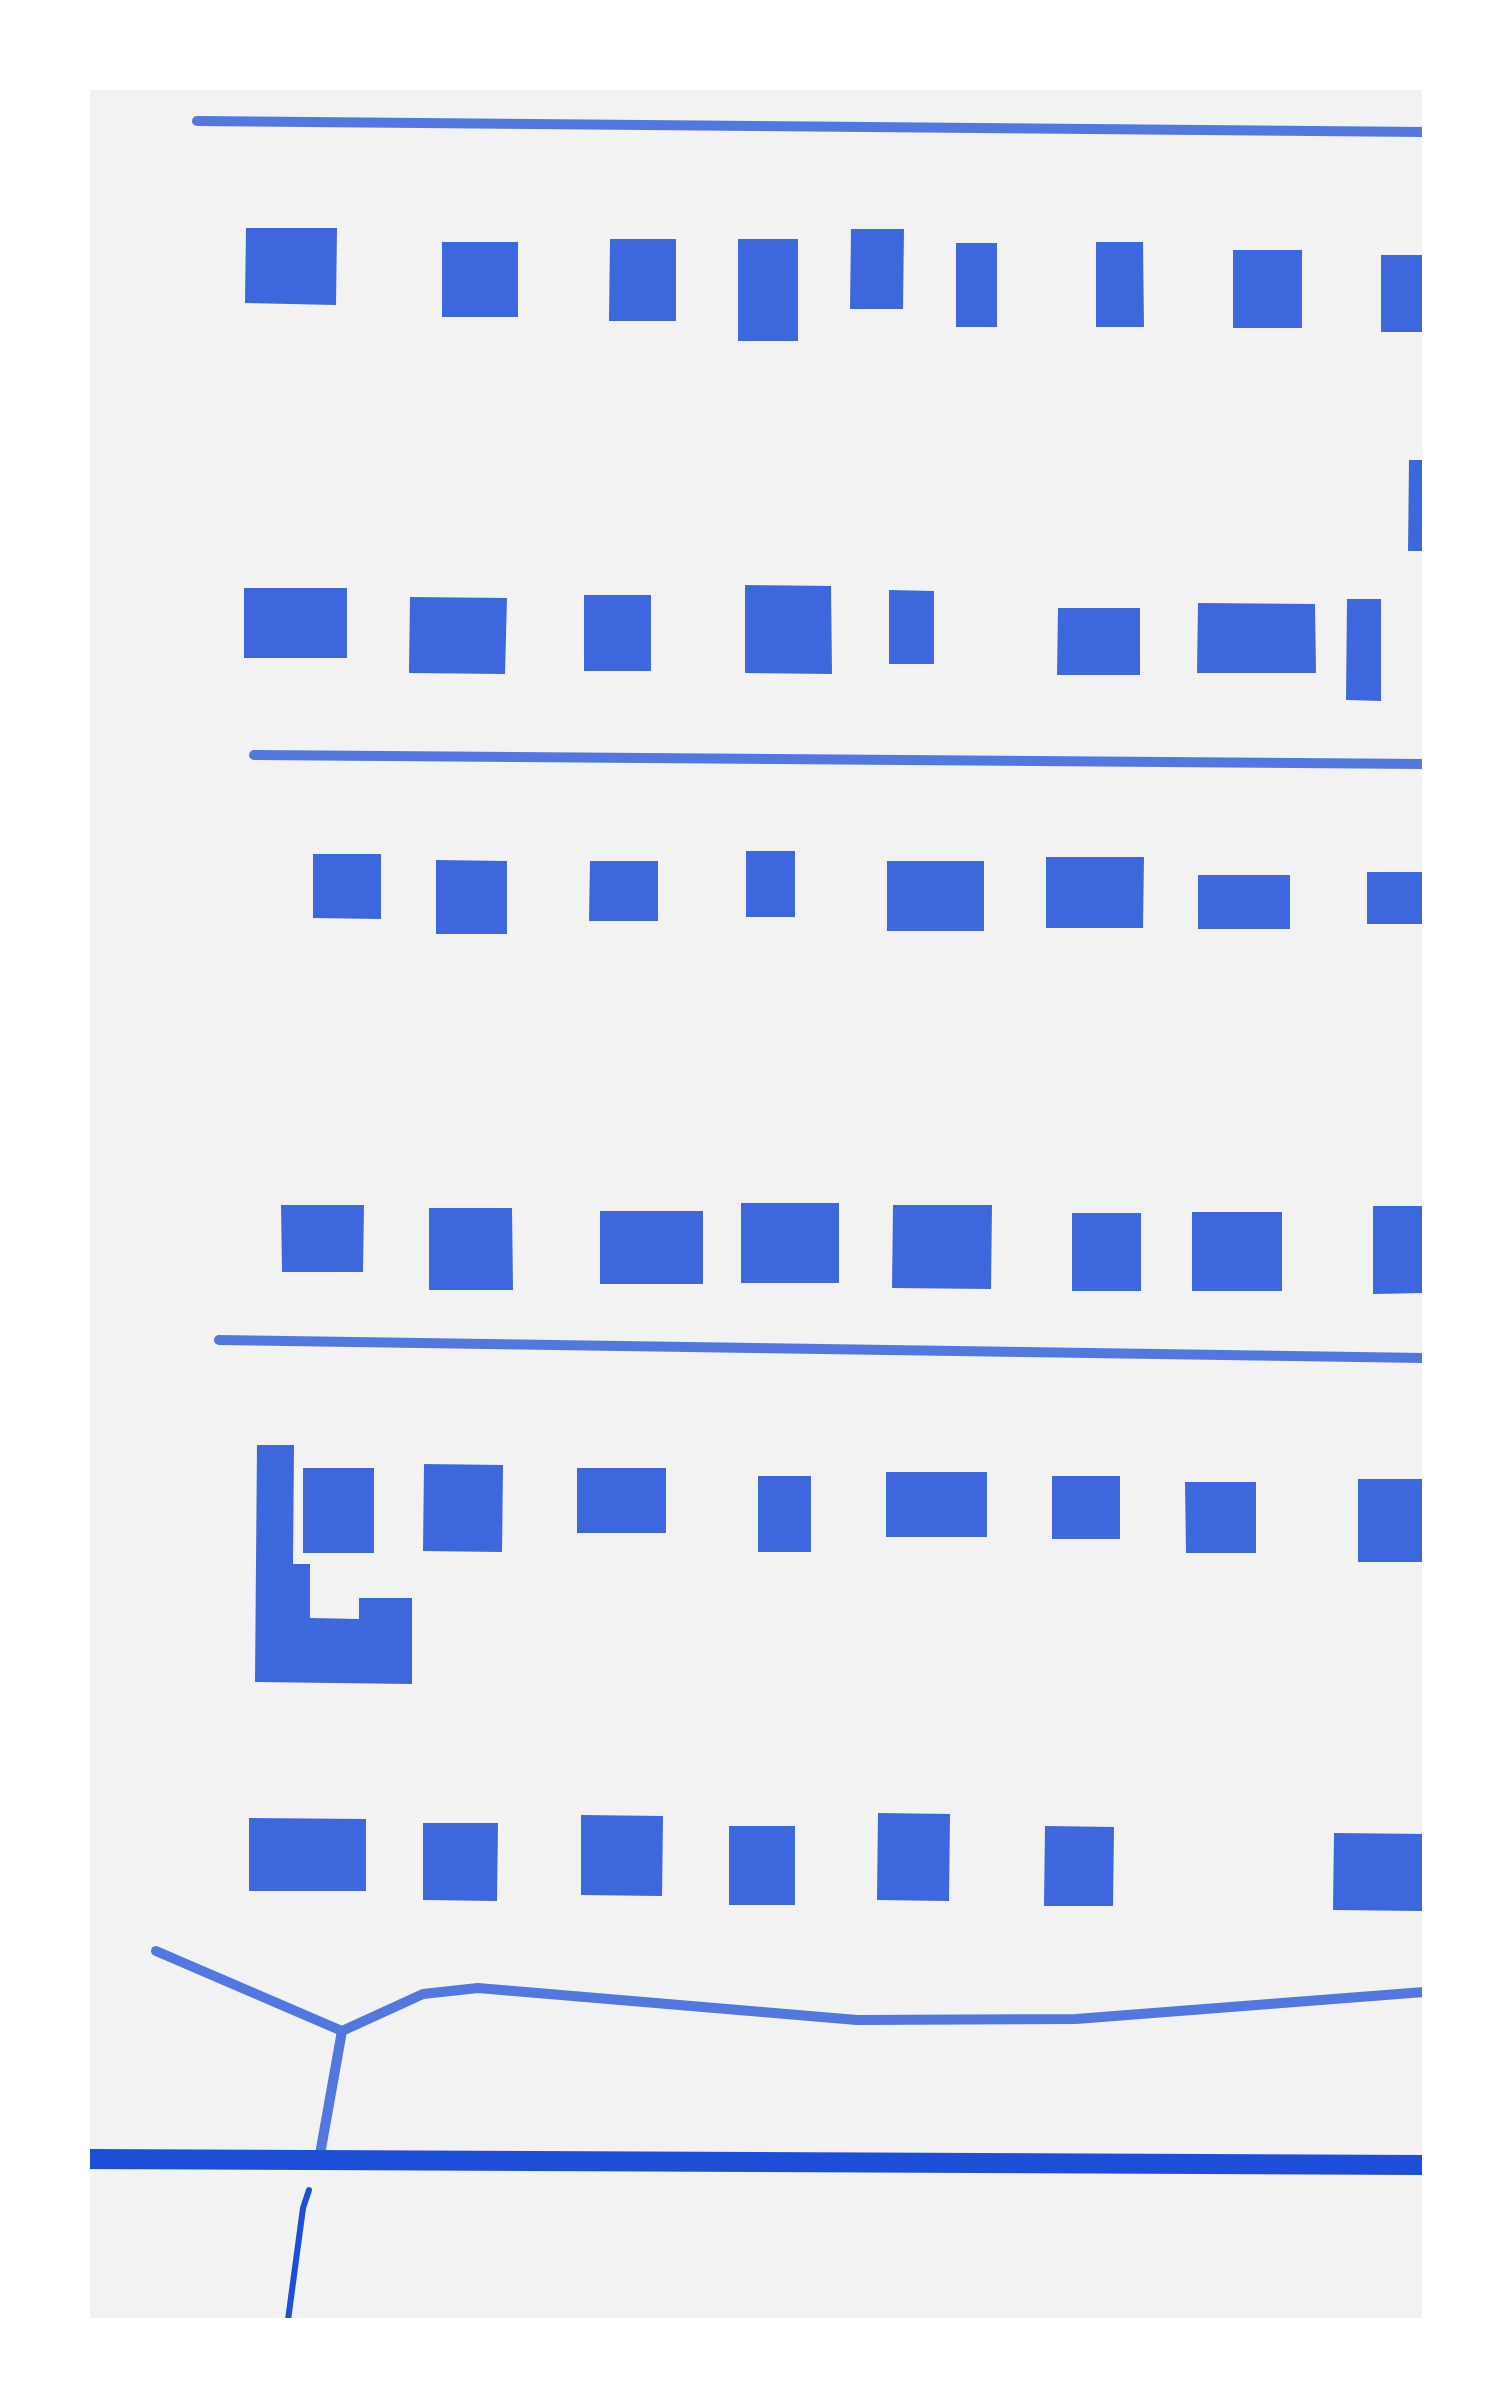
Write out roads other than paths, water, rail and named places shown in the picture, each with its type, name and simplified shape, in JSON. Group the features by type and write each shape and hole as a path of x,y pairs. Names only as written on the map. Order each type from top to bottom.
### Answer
{"main road":[{"path":"88,2159 1424,2166"}],"street":[{"path":"197,122 1424,132"},
{"path":"254,754 1424,764"},
{"path":"218,1340 1424,1358"},
{"path":"156,1950 342,2031 424,1994 478,1988 858,2020 1076,2020 1424,1992"},
{"path":"319,2160 342,2031"}]}
